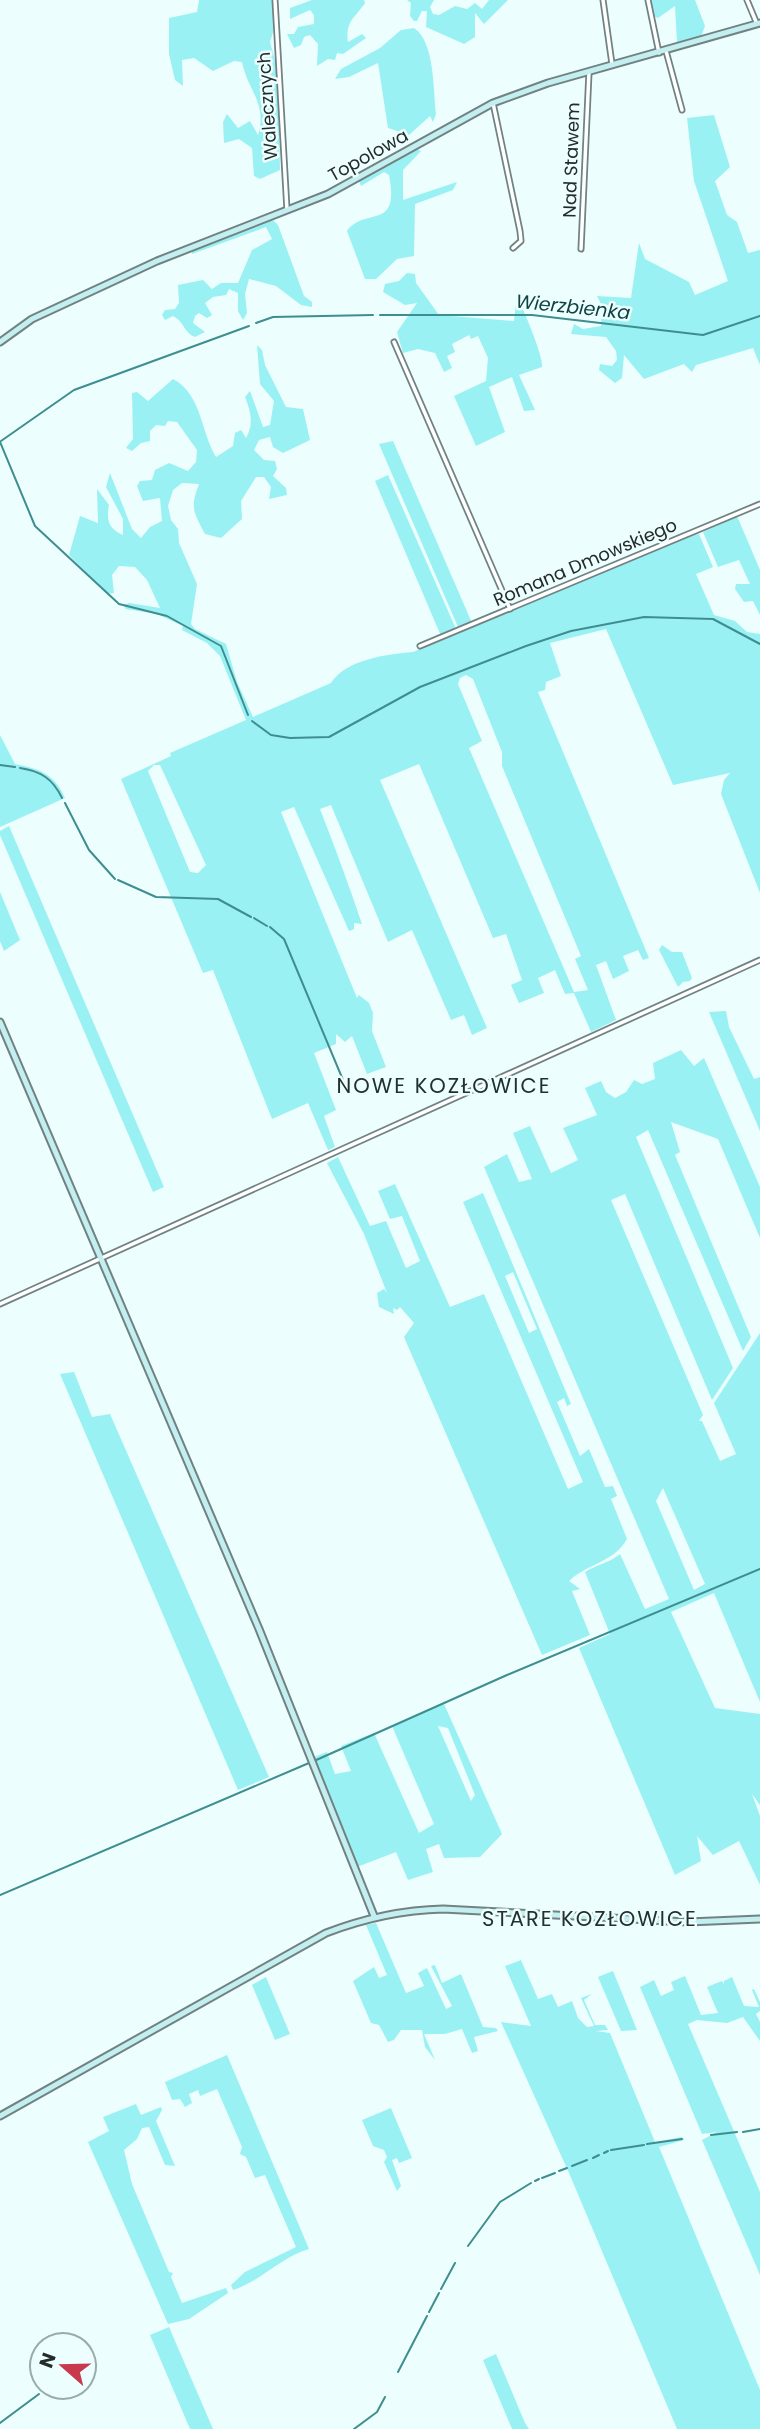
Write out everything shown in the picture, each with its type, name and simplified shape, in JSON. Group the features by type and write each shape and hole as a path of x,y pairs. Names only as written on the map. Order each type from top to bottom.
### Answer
{"street":[{"name":"Walecznych","path":"275,0 287,211"},
{"path":"603,0 612,65"},
{"path":"648,0 659,53"},
{"path":"747,0 759,24"},
{"name":"Topolowa","path":"0,342 32,319 145,266 328,194 492,103 612,65 759,24"},
{"path":"666,51 682,110"},
{"name":"Nad Stawem","path":"581,249 589,72"},
{"path":"492,103 521,241 513,248"},
{"path":"394,342 510,609"},
{"name":"Romana Dmowskiego","path":"420,646 760,504"},
{"path":"0,1304 760,960"},
{"path":"0,1022 259,1629 374,1916"},
{"path":"0,2116 326,1933 374,1916 423,1910 688,1922 760,1919"}],"shaded area":[{"path":"199,0 273,0 275,26 270,42 278,71 280,170 260,179 254,176 252,148 239,139 224,143 223,122 227,114 238,128 250,121 258,135 259,105 242,62 234,61 213,71 194,58 182,60 183,86 175,80 169,54 169,18 197,12"},
{"path":"312,0 364,0 365,3 352,20 347,35 348,42 362,34 366,38 343,54 337,53 335,60 328,59 317,66 318,44 310,35 304,37 301,45 294,48 287,34 294,34 298,27 314,24 314,15 310,10 290,19 290,8"},
{"path":"407,0 434,0 430,7 433,14 439,15 455,6 467,9 475,3 482,9 489,0 508,0 484,24 475,13 475,37 464,44 426,27 427,11 422,11 417,21 414,21 410,16 411,3"},
{"path":"647,0 695,0 705,26 701,37 677,42 675,6 658,18 651,15"},
{"path":"414,28 426,44 429,55 436,114 433,122 430,116 409,135 388,128 378,63 349,77 335,79 341,69 380,48 401,30"},
{"path":"714,115 730,167 715,181 727,215 737,222 748,253 760,250 760,365 753,348 696,365 692,372 684,364 644,379 624,355 622,378 615,383 599,370 600,364 612,366 617,360 616,351 606,337 571,334 574,324 583,329 601,326 602,306 597,296 631,298 639,243 645,259 689,282 695,295 728,281 694,181 687,118"},
{"path":"410,146 421,151 403,170 403,200 457,182 453,190 415,204 414,256 397,259 376,279 365,279 347,231 355,224 386,211 391,193 389,175 384,172 361,186 356,174"},
{"path":"272,219 278,225 304,296 312,302 312,307 301,305 276,286 249,279 245,294 247,313 243,320 238,311 238,293 229,289 226,295 213,297 205,303 212,315 207,318 199,313 195,316 193,323 205,332 195,337 173,316 165,320 162,315 165,310 175,309 179,303 178,285 203,280 212,289 221,283 238,283 252,250 272,239 266,227 192,254 192,249"},
{"path":"407,273 415,274 416,283 439,315 514,321 516,304 520,304 542,362 542,367 519,375 535,410 524,411 512,377 489,387 505,432 476,446 454,396 486,381 488,358 478,336 471,339 469,335 452,344 455,352 447,356 452,368 444,372 435,353 418,349 403,353 397,332 417,303 405,305 383,292 385,284 399,281"},
{"path":"257,345 262,350 265,365 286,407 303,409 310,440 283,453 273,447 270,437 259,440 254,450 264,460 275,461 277,469 273,476 286,488 287,495 269,499 271,487 264,477 256,477 241,501 242,519 221,538 205,534 195,514 194,499 199,484 182,483 173,490 168,506 171,520 178,529 179,543 197,584 191,624 195,629 226,644 237,682 253,717 331,683 337,675 356,664 391,654 413,652 686,536 699,534 713,567 696,574 714,615 735,621 747,632 760,634 760,893 721,794 724,780 730,773 673,785 606,629 550,643 561,676 546,682 545,690 538,692 649,958 643,960 638,950 623,956 629,971 613,979 606,961 596,965 616,1020 591,1032 574,993 565,994 555,970 538,978 544,993 519,1003 511,985 522,980 506,934 493,938 419,764 380,780 487,1028 472,1035 464,1015 451,1020 412,930 388,942 331,805 320,809 362,924 354,923 354,929 349,931 294,807 281,812 357,998 359,995 369,1003 373,1013 372,1031 386,1067 367,1074 352,1036 345,1042 336,1034 336,1044 314,1053 336,1110 324,1116 335,1147 328,1150 308,1103 272,1119 213,970 203,973 121,779 171,756 170,753 246,720 220,656 207,643 182,630 183,626 157,614 126,609 123,605 129,603 160,608 147,580 135,567 119,566 112,575 114,593 107,594 69,555 80,516 98,523 97,489 109,505 110,524 123,535 123,519 106,487 110,473 132,529 141,538 150,527 162,521 160,498 143,501 137,486 140,481 152,480 155,470 169,463 188,471 196,462 197,450 177,422 168,421 165,426 156,425 150,431 150,441 141,443 132,451 126,448 133,439 132,393 137,392 148,401 173,379 183,386 195,404 216,457 233,446 235,433 241,430 246,438 251,418 245,397 250,391 263,427 270,425 274,401 260,384","holes":["466,675 473,679 502,752 502,766 581,956 575,959 588,990 574,992 469,748 482,741 458,684 460,678","154,765 160,765 206,865 198,873 190,872 148,771"]},
{"path":"393,441 472,623 458,627 379,444"},
{"path":"388,475 456,629 441,636 375,481"},
{"path":"737,516 760,570 760,615 753,601 744,602 735,589 736,584 750,584 739,560 718,567 703,532"},
{"path":"0,735 15,764 51,778 65,798 0,827"},
{"path":"9,826 164,1187 153,1192 0,835 0,831"},
{"path":"0,892 20,940 4,951 0,941"},
{"path":"662,945 672,952 682,952 692,978 690,981 683,982 678,987 659,950"},
{"path":"726,1011 729,1027 754,1079 760,1077 760,1131 709,1012"},
{"path":"681,1050 694,1066 704,1058 760,1187 760,1238 718,1139 671,1122 680,1152 675,1155 751,1337 743,1351 648,1130 636,1137 733,1368 712,1400 625,1194 611,1200 703,1415 699,1421 702,1421 720,1461 736,1454 714,1403 760,1333 760,1702 714,1593 671,1612 715,1708 760,1714 760,1805 752,1794 760,1816 760,1885 739,1841 713,1855 697,1836 701,1861 675,1875 579,1648 610,1634 585,1572 620,1554 645,1609 669,1599 484,1167 507,1154 519,1182 532,1179 513,1133 530,1126 551,1173 578,1160 563,1128 597,1115 585,1088 601,1081 606,1092 615,1098 626,1092 634,1080 642,1084 655,1079 653,1063","holes":["663,1488 705,1584 694,1590 656,1501"]},
{"path":"338,1157 370,1226 386,1221 406,1268 420,1261 402,1216 390,1219 378,1191 395,1184 450,1307 484,1294 568,1489 583,1482 463,1202 483,1193 571,1404 567,1406 564,1398 557,1402 580,1456 589,1449 605,1487 613,1486 617,1496 611,1499 627,1539 615,1553 569,1581 580,1589 572,1591 590,1635 542,1655 404,1337 414,1323 400,1307 397,1310 393,1308 394,1314 379,1307 377,1293 384,1289 387,1293 364,1234 327,1163","holes":["513,1272 537,1329 529,1333 505,1276"]},
{"path":"74,1372 92,1417 110,1414 269,1777 238,1790 60,1374"},
{"path":"444,1704 502,1834 480,1857 444,1858 439,1844 426,1849 433,1872 408,1880 396,1852 357,1867 314,1757 327,1752 335,1774 351,1771 341,1746 374,1733 419,1833 434,1824 392,1726","holes":["438,1726 448,1728 475,1795 471,1801"]},
{"path":"376,1923 406,1993 424,1986 418,1973 427,1968 446,2009 452,2006 431,1966 435,1965 442,1983 461,1974 483,2027 496,2028 498,2031 474,2037 478,2051 472,2053 462,2029 445,2034 424,2034 435,2060 425,2047 422,2030 401,2030 394,2040 388,2042 379,2025 371,2023 353,1981 374,1967 379,1978 387,1975 366,1925"},
{"path":"521,1960 538,1999 552,1994 558,2007 572,2001 578,2018 587,2027 594,2026 581,1998 592,1994 584,2000 595,2025 605,2025 608,2030 596,2031 610,2033 655,2142 682,2137 684,2140 659,2147 760,2390 760,2429 677,2429 569,2173 501,2022 531,2026 505,1966"},
{"path":"613,1971 637,2030 621,2031 598,1977"},
{"path":"685,1976 701,2015 718,2013 707,1987 722,1981 724,1984 724,1981 732,1977 744,2006 759,2007 752,1990 754,1989 760,2002 760,2011 756,2014 760,2022 760,2041 743,2017 727,2023 697,2020 688,2024 760,2192 760,2275 702,2140 717,2132 702,2134 640,1987 654,1980 661,1996 674,1990 671,1982"},
{"path":"266,1977 290,2034 275,2040 252,1985"},
{"path":"227,2055 309,2249 233,2290 231,2285 245,2272 296,2247 265,2175 255,2178 246,2157 240,2154 242,2147 217,2089 200,2096 198,2090 189,2094 192,2103 185,2107 180,2099 172,2100 165,2082"},
{"path":"136,2104 141,2115 161,2107 156,2121 175,2166 165,2165 149,2127 142,2128 137,2139 124,2150 132,2184 169,2272 173,2273 171,2277 182,2303 226,2288 228,2293 189,2319 168,2324 88,2142 109,2131 103,2117"},
{"path":"391,2108 412,2158 399,2163 397,2158 392,2160 401,2186 397,2191 384,2162 387,2157 384,2150 373,2146 362,2120"},
{"path":"169,2327 213,2429 190,2429 150,2335"},
{"path":"496,2354 529,2429 512,2429 483,2360"}],"waterway":[{"name":"Wierzbienka","path":"256,323 273,317 373,315"},
{"name":"Wierzbienka","path":"380,315 532,315 703,335 760,316"},
{"name":"Wierzbienka","path":"1,441 74,390 249,326"},
{"path":"0,442 35,526 119,604 167,616 221,646 248,715"},
{"path":"252,721 271,735 290,738 329,737 420,687 526,646 571,631 644,617 713,619 760,644"},
{"path":"0,765 15,767"},
{"path":"20,768 46,777 62,798"},
{"path":"65,803 89,850 115,879"},
{"path":"118,880 156,897 218,899 251,917"},
{"path":"254,918 267,926"},
{"path":"270,927 284,939 343,1080"},
{"path":"314,1761 507,1675 760,1569"},
{"path":"0,1895 309,1763"},
{"path":"743,2132 760,2129"},
{"path":"711,2135 737,2132"},
{"path":"647,2144 682,2139"},
{"path":"611,2150 644,2145"},
{"path":"604,2153 608,2151"},
{"path":"593,2158 599,2155"},
{"path":"572,2166 587,2160"},
{"path":"559,2171 567,2168"},
{"path":"542,2178 555,2173"},
{"path":"535,2181 539,2179"},
{"path":"468,2246 500,2202 531,2183"},
{"path":"441,2289 455,2263"},
{"path":"429,2312 439,2293"},
{"path":"398,2372 427,2316"},
{"path":"354,2429 377,2412 385,2397"},
{"path":"0,2423 30,2401"}],"district":[{"name":"NOWE KOZŁOWICE","path":"444,1085"},
{"name":"STARE KOZŁOWICE","path":"590,1918"}]}
